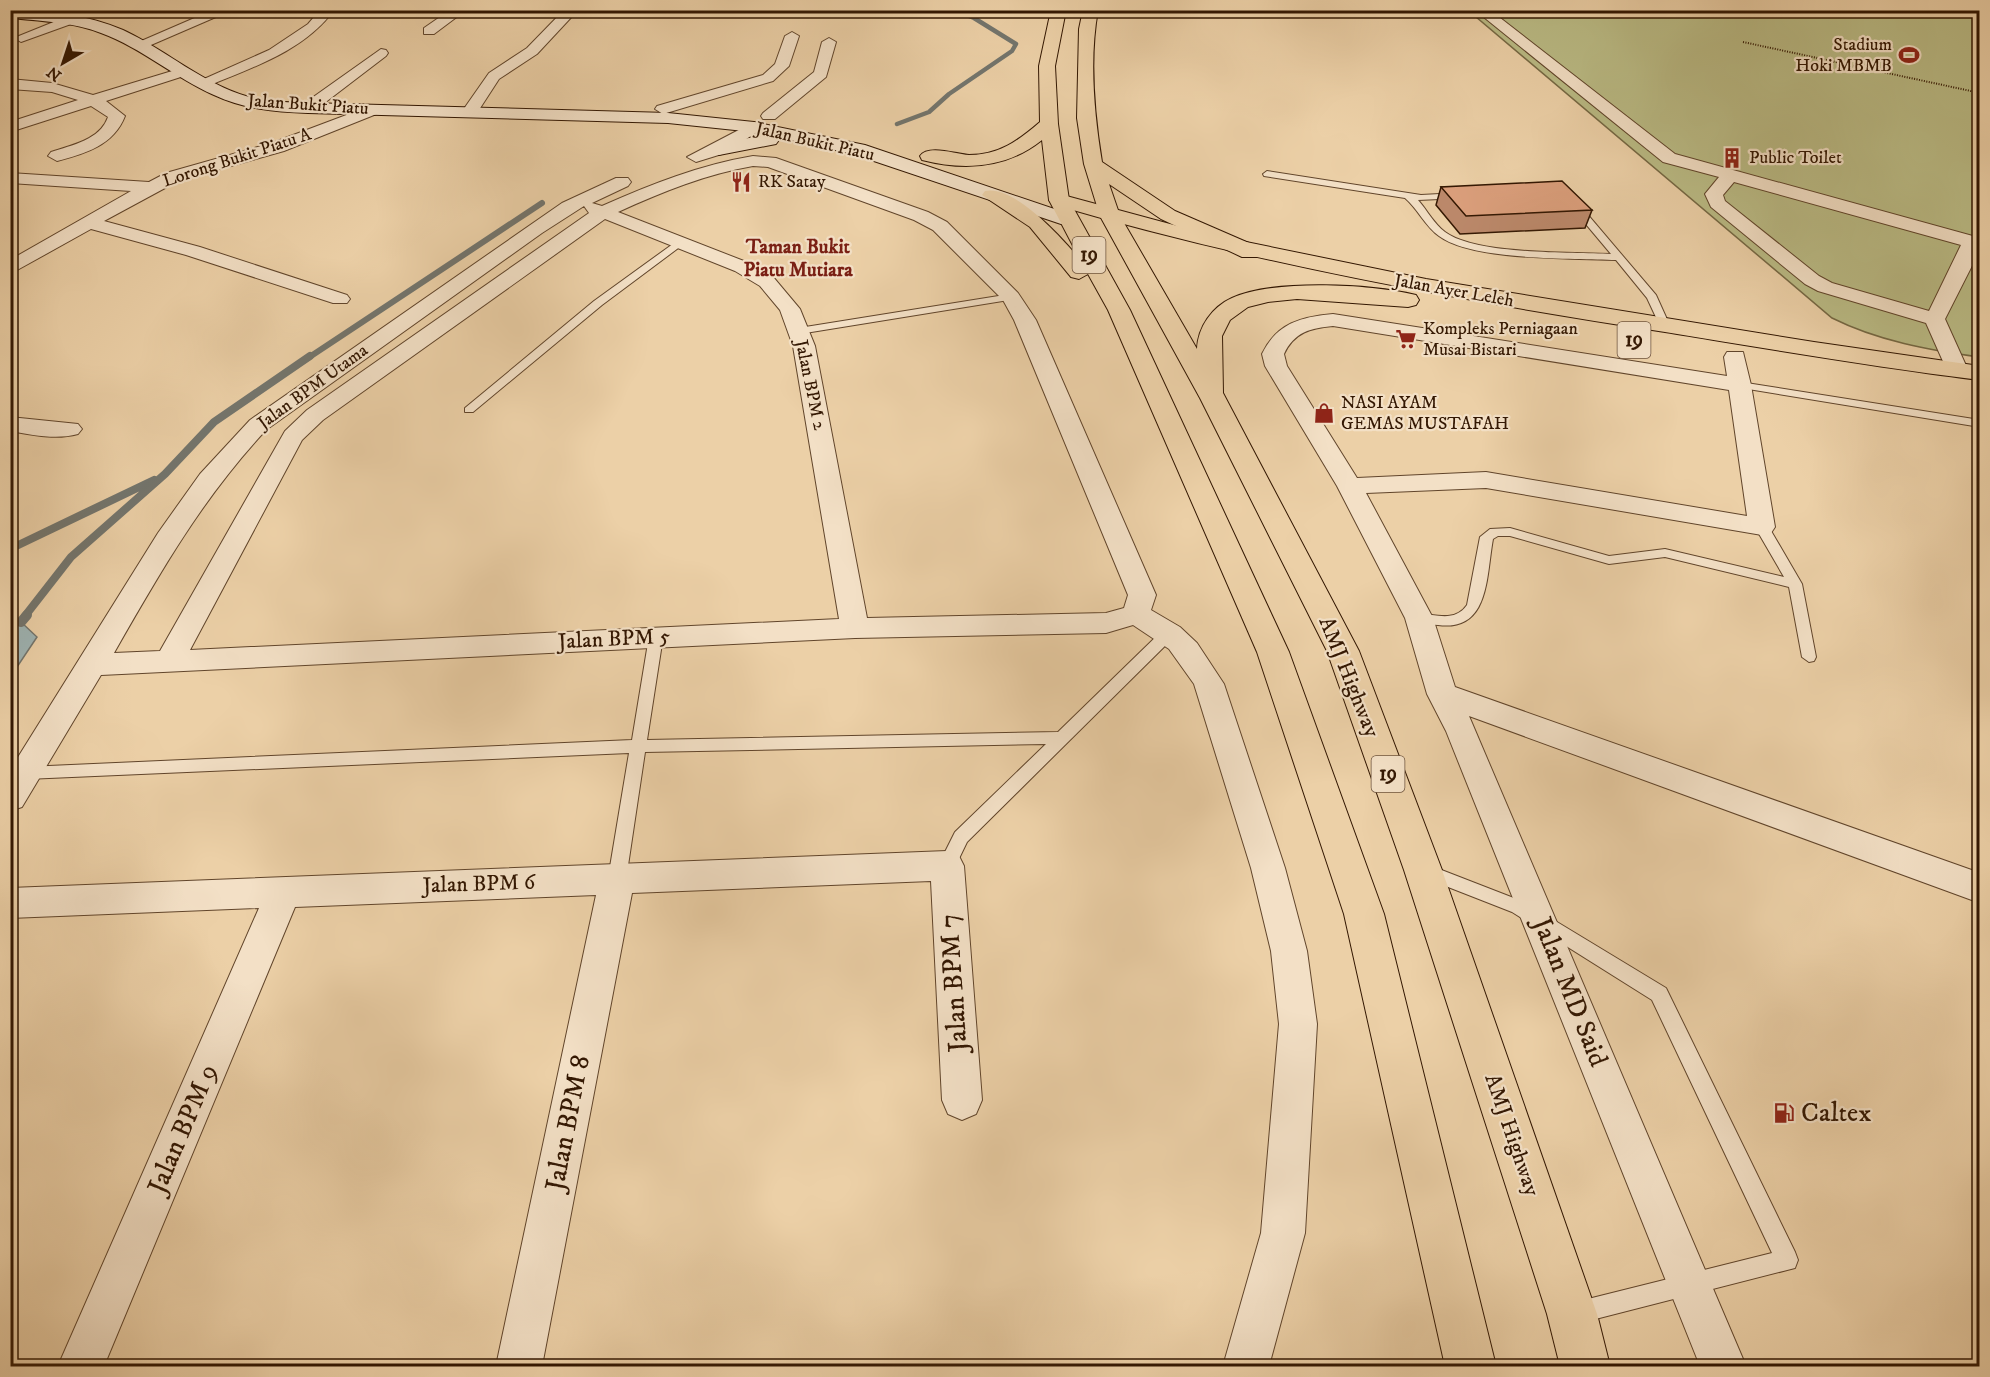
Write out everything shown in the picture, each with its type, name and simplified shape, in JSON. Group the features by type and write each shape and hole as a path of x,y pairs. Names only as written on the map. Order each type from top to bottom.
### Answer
{"main road":[{"name":"19","path":"1059,10 1047,66 1049,124 1059,201 1119,310 1273,652 1365,914 1471,1366"},
{"name":"AMJ Highway","path":"1092,10 1087,29 1085,74 1086,118 1093,164 1116,226 1213,398 1343,651 1423,870 1572,1314 1585,1366"},
{"name":"Jalan Bukit Piatu","path":"17,13 100,27 139,45 182,72 238,99 279,106 468,113 705,116"},
{"name":"Jalan Bukit Piatu","path":"552,114 663,109 775,124 836,128 929,156 1059,201"},
{"path":"705,116 724,130 726,135 719,149"},
{"name":"Jalan Bukit Piatu","path":"761,122 858,149 1068,220"},
{"path":"929,156 963,160 1004,157 1025,146 1049,124"},
{"path":"719,149 759,141 783,140 858,149"},
{"path":"1093,164 1168,214 1250,252"},
{"path":"992,195 1037,223 1053,238 1089,284 1119,310"},
{"path":"1059,201 1116,226"},
{"path":"1068,220 1116,226"},
{"name":"Jalan Ayer Leleh","path":"1116,226 1336,270 1556,310 1968,372"},
{"name":"Jalan Ayer Leleh","path":"1116,226 1291,278 1735,357 1980,390"},
{"path":"1213,398 1210,334 1221,316 1242,301 1260,296 1291,293 1408,300"},
{"path":"1620,318 1721,339 1733,349 1735,357"},
{"path":"1968,372 1964,379 1980,390"}],"street":[{"path":"139,45 226,10"},
{"path":"203,83 274,53 313,27 328,10"},
{"path":"429,31 460,10"},
{"path":"468,113 494,76 532,51 572,10"},
{"path":"1481,10 1657,151 1689,166 1976,243 1935,319"},
{"path":"21,38 66,21"},
{"path":"663,109 681,102 721,94 768,78 782,66 792,36"},
{"name":"Jalan BPM Utama","path":"10,798 92,665 133,592 202,486 258,425 535,229 578,203 621,182 719,149 761,122 821,74 829,42"},
{"path":"308,108 381,53"},
{"path":"10,127 182,72"},
{"path":"10,84 43,86 91,100 108,108 117,116 114,126 107,135 57,156"},
{"name":"Lorong Bukit Piatu A","path":"10,268 151,187 192,170 278,147 373,110"},
{"path":"170,660 293,436 315,415 603,212 647,192 718,167 753,161 770,162 901,207 940,226 987,270 1011,297 1025,320 1142,595 1136,614 1170,632 1194,657 1209,684 1268,868 1288,951 1298,1024 1283,1233 1270,1287 1246,1366"},
{"path":"1729,177 1714,194 1717,203 1812,280 1826,287 1935,319 1968,372"},
{"path":"10,178 151,187"},
{"name":"Jalan BPM 2","path":"578,203 742,267 767,282 790,309 804,345 855,628"},
{"path":"87,222 193,251 340,299"},
{"name":"Jalan MD Said","path":"1723,1366 1462,731 1442,694 1419,618 1350,486 1276,366 1273,354 1284,334 1296,326 1333,320 1740,385"},
{"path":"1350,486 1486,480 1762,527 1735,357"},
{"path":"10,424 39,429 70,429"},
{"name":"Jalan BPM 5","path":"92,665 855,628 1106,623 1136,614"},
{"path":"1442,694 1980,888"},
{"name":"Jalan BPM 6","path":"10,903 947,866"},
{"name":"Jalan BPM 7","path":"947,866 962,1100"},
{"name":"Jalan BPM 8","path":"519,1366 617,879"},
{"name":"Jalan BPM 9","path":"81,1366 284,892"}],"lane":[{"path":"1267,174 1421,198 1466,196"},
{"path":"1407,195 1419,203 1442,234 1454,241 1515,252 1617,257"},
{"path":"1566,195 1590,219 1617,257 1652,297 1665,326"},
{"path":"469,410 598,303 680,243"},
{"path":"798,330 1011,297"},
{"path":"1740,385 1980,424"},
{"path":"1762,527 1795,584 1809,657"},
{"path":"1419,618 1451,622 1467,616 1474,606 1487,537 1495,532 1510,532 1610,560 1625,561 1647,551 1665,553 1795,584"},
{"path":"947,866 961,837 1059,738 1170,632"},
{"path":"617,879 656,637"},
{"path":"26,773 640,746 1059,738"},
{"path":"1423,870 1518,907 1659,994 1787,1260 1572,1314"}],"path":[{"path":"1743,42 1980,93"}],"green space":[{"path":"1469,11 1979,11 1979,357 1904,344 1867,333 1832,318"}],"shaded area":[{"path":"21,622 37,637 11,676 11,623"}],"building":[{"path":"1562,181 1592,210 1466,216 1441,187"}],"waterway":[{"path":"897,124 929,112 949,94 1012,51 1016,44 974,18 954,10"},
{"path":"308,358 542,203"},
{"path":"25,616 71,557 165,474 214,422 310,356"},
{"path":"10,549 154,480"},
{"path":"21,622 27,615"}],"place":[{"name":"Stadium Hoki MBMB","path":"1909,55"},
{"name":"Public Toilet","path":"1732,158"},
{"name":"RK Satay","path":"741,182"},
{"name":"Kompleks Perniagaan Musai Bistari","path":"1406,339"},
{"name":"NASI AYAM GEMAS MUSTAFAH","path":"1324,413"},
{"name":"Caltex","path":"1784,1113"}],"district":[{"name":"Taman Bukit Piatu Mutiara","path":"798,258"}]}
